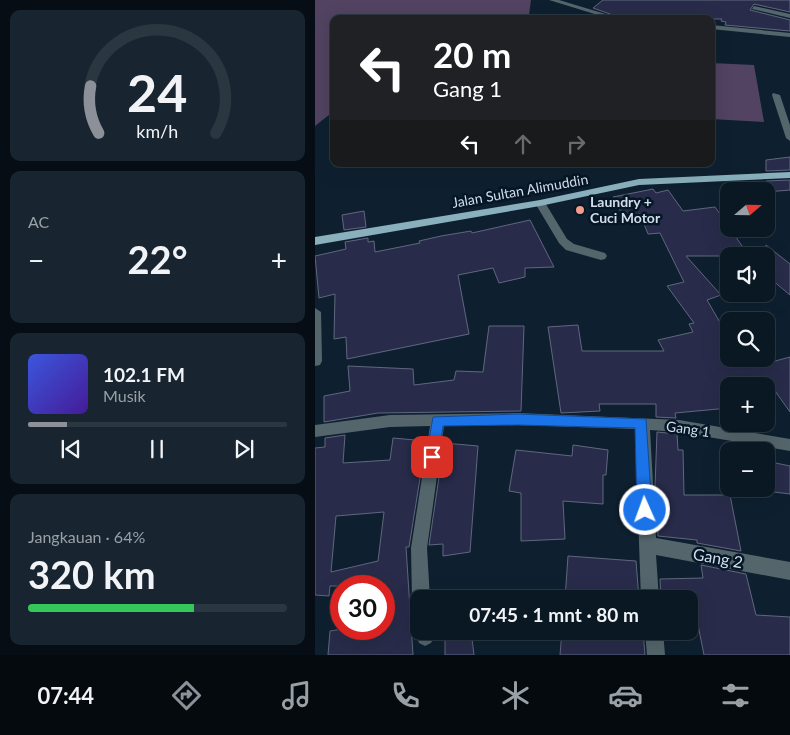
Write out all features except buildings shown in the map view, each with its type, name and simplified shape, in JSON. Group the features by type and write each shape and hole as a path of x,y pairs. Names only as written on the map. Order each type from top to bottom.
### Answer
{"main road":[{"name":"Jalan Sultan Alimuddin","path":"315,240 540,203 639,182 790,175"}],"street":[{"path":"552,0 605,15"},
{"path":"754,8 790,16"},
{"path":"715,27 790,35"},
{"path":"776,95 790,138"},
{"path":"540,203 563,241 570,247 601,256"},
{"path":"315,312 315,361"},
{"name":"Gang 1","path":"315,431 390,422 518,419 679,426 790,445"},
{"path":"421,590 419,548 438,421"},
{"path":"641,423 649,590"},
{"name":"Gang 2","path":"646,545 790,571"},
{"path":"655,640 656,655"}],"shaded area":[{"path":"315,0 531,0 529,15 330,15 330,114 315,126"},
{"path":"715,63 754,65 764,122 715,119"}],"place":[{"name":"Laundry + Cuci Motor","path":"580,210"}],"route":[{"path":"432,457 438,421 518,419 641,423 645,510"}]}
